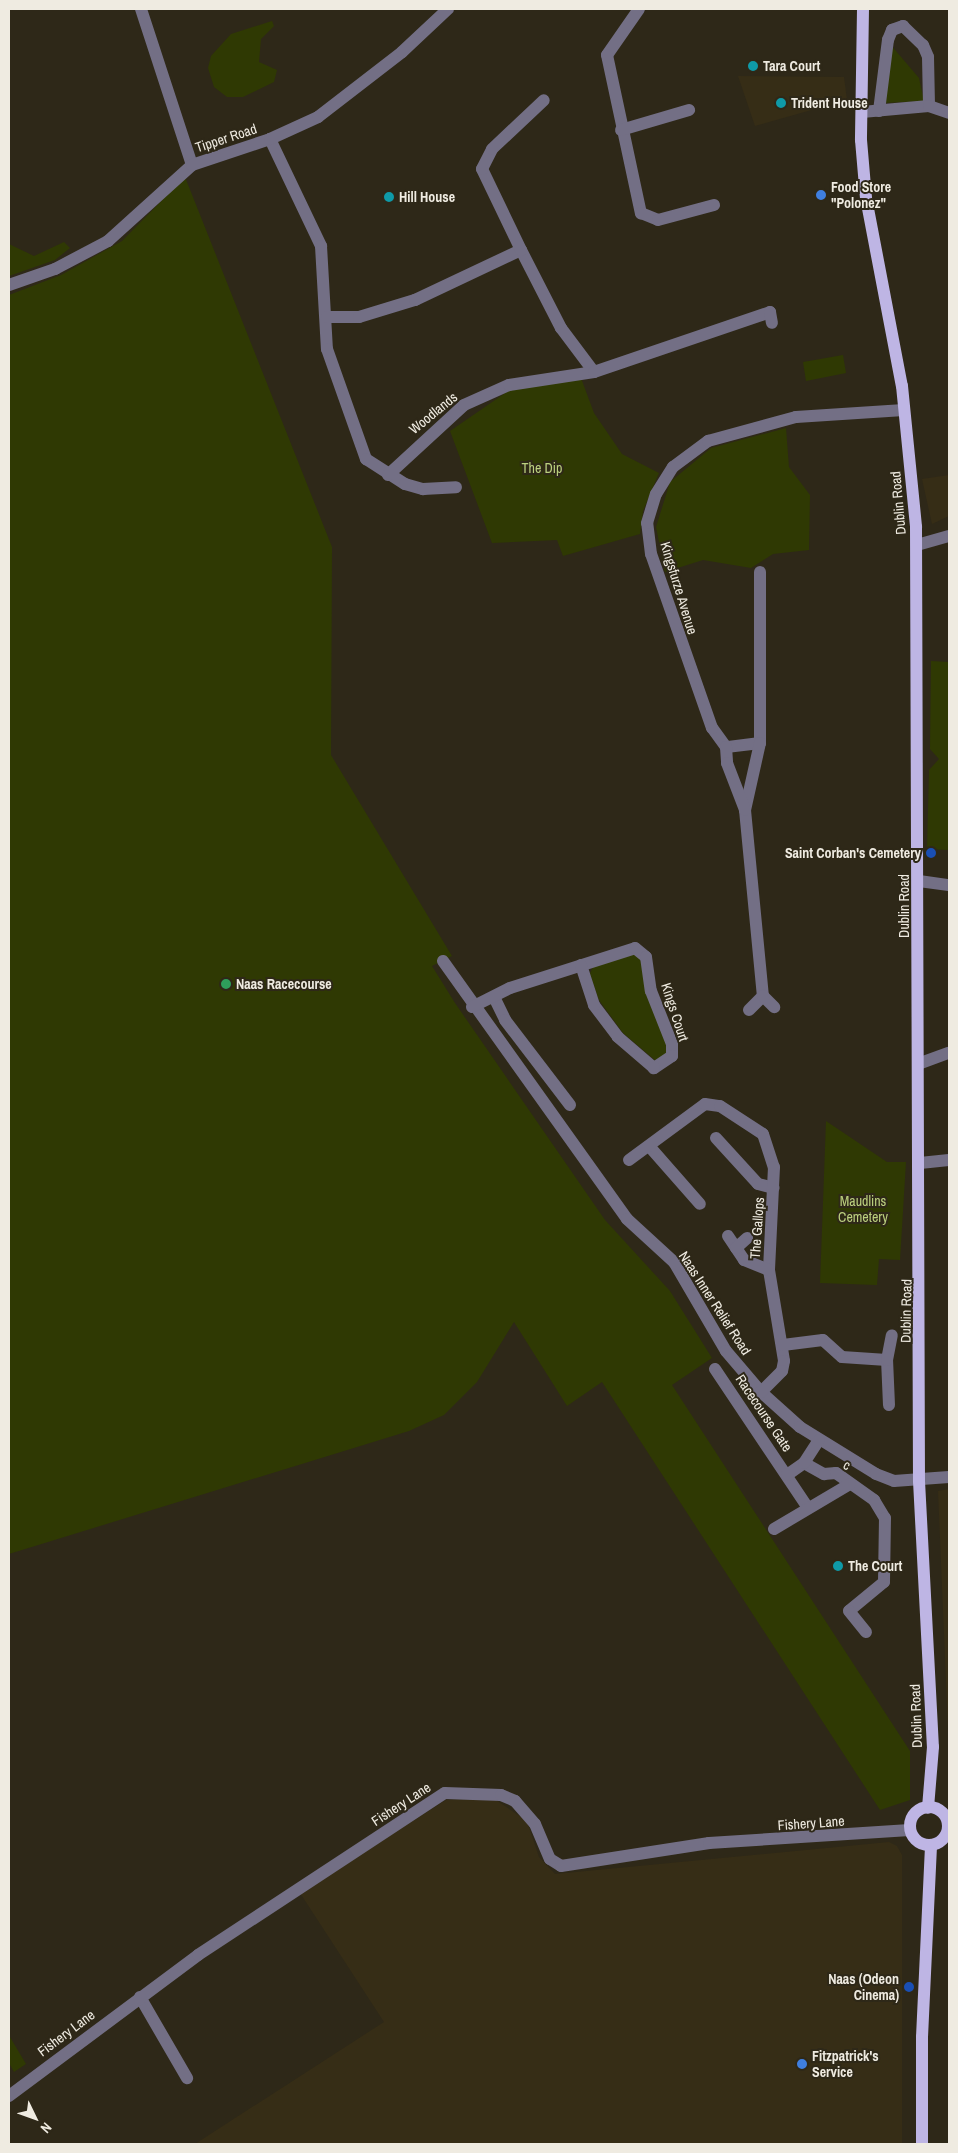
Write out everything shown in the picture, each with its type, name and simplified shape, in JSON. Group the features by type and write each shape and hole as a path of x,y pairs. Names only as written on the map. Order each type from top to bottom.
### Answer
{"main road":[{"name":"Dublin Road","path":"863,9 862,112 866,198 904,410 917,545 918,1064 920,1163 919,1481 933,1748 928,1808"},
{"path":"928,1808 941,1812 948,1824 943,1839 931,1845 918,1842 910,1830 913,1817 928,1808"},
{"path":"922,2144 931,1845"}],"street":[{"path":"141,9 192,165"},
{"name":"Tipper Road","path":"9,285 55,269 108,241 192,165 270,140 318,117 402,52 448,9"},
{"path":"639,9 607,55 620,130 641,213 658,220 714,205"},
{"path":"880,111 888,40 892,30 902,26 923,44 928,57 928,106"},
{"path":"544,100 492,149 482,170 561,328 594,372"},
{"path":"862,112 928,106 949,113"},
{"path":"620,130 689,110"},
{"path":"270,140 322,246 327,317 327,349 341,395 366,458 388,475 423,489 456,487"},
{"path":"327,317 359,317 415,300 521,250"},
{"name":"Woodlands","path":"388,475 464,405 509,385 594,372 770,312 772,322"},
{"name":"Kingsfurze Avenue","path":"763,996 745,810 727,763 726,747 712,728 651,554 647,523 656,494 673,467 708,442 796,417 904,410"},
{"path":"917,545 949,536"},
{"name":"Kingsfurze Avenue","path":"745,810 760,743 760,572"},
{"path":"726,747 760,743"},
{"path":"919,881 949,885"},
{"name":"Kings Court","path":"472,1007 580,965 635,948 642,951 672,1056 654,1068 618,1037 594,1005 580,965"},
{"name":"Naas Inner Relief Road","path":"443,961 472,1007 627,1219 674,1262 726,1351 761,1392 819,1440 876,1474 894,1481 919,1481 949,1477"},
{"path":"749,1010 763,996 774,1007"},
{"path":"494,997 505,1020 570,1105"},
{"path":"918,1064 949,1053"},
{"name":"The Gallops","path":"629,1160 705,1104 720,1106 763,1134 772,1150 774,1188 769,1270 771,1301 783,1345 782,1371 761,1392"},
{"name":"The Gallops","path":"716,1138 731,1142 758,1184 774,1188"},
{"path":"649,1146 688,1181 700,1204"},
{"path":"920,1163 949,1160"},
{"name":"The Gallops","path":"728,1236 744,1260 769,1270"},
{"name":"The Gallops","path":"736,1248 747,1238"},
{"path":"889,1405 887,1360 892,1335"},
{"path":"783,1345 823,1340 842,1357 887,1360"},
{"name":"Racecourse Gate","path":"716,1377 787,1475 808,1508"},
{"name":"Racecourse Gate","path":"787,1475 804,1463 819,1440"},
{"name":"c","path":"804,1463 850,1484 874,1500 886,1525 884,1582 849,1610 866,1632"},
{"path":"774,1529 850,1484"},
{"name":"Fishery Lane","path":"9,2096 140,1997 446,1793 501,1795 515,1801 535,1824 550,1859 561,1866 660,1854 709,1843 910,1830"},
{"path":"140,1997 187,2078"}],"shaded area":[{"path":"738,76 844,77 847,100 755,126"},
{"path":"949,475 949,516 932,524 922,479"},
{"path":"949,1489 949,1753 938,1491"},
{"path":"493,1798 527,1821 539,1857 555,1874 889,1842 897,1846 902,1855 902,2144 195,2144 384,2022 300,1893 446,1800"}],"green space":[{"path":"272,21 274,26 261,39 259,62 277,70 274,82 243,97 227,97 214,87 208,68 211,56 231,34"},
{"path":"890,44 919,78 924,101 883,103"},
{"name":"Naas Racecourse","path":"185,177 332,547 331,755 452,956 432,966 455,1003 605,1220 670,1291 712,1358 672,1385 910,1751 910,1800 880,1810 602,1382 567,1406 514,1322 477,1382 444,1415 409,1431 9,1554 9,295 61,275 122,241"},
{"path":"64,242 70,248 55,260 9,276 9,244 34,256"},
{"path":"843,355 846,373 806,381 803,362"},
{"name":"The Dip","path":"581,378 594,413 622,454 659,473 643,511 640,534 563,556 557,540 492,543 450,431 511,389"},
{"path":"786,428 789,467 810,495 809,550 773,554 751,568 703,560 665,572 656,527 670,482 711,448"},
{"path":"931,661 949,662 949,850 927,849 929,770 939,759 930,749"},
{"path":"640,953 669,1052 656,1061 623,1033 599,1000 590,974 594,964"},
{"name":"Maudlins Cemetery","path":"826,1121 887,1162 906,1162 900,1260 879,1259 877,1285 820,1283"},
{"path":"10,2037 26,2064 14,2072 9,2063"}],"place":[{"name":"Tara Court","path":"753,66"},
{"name":"Trident House","path":"781,103"},
{"name":"Food Store \"Polonez\"","path":"821,195"},
{"name":"Hill House","path":"389,197"},
{"name":"Saint Corban's Cemetery","path":"931,853"},
{"name":"Naas Racecourse","path":"226,984"},
{"name":"The Court","path":"838,1566"},
{"name":"Naas (Odeon Cinema)","path":"909,1987"},
{"name":"Fitzpatrick's Service","path":"802,2064"}]}
